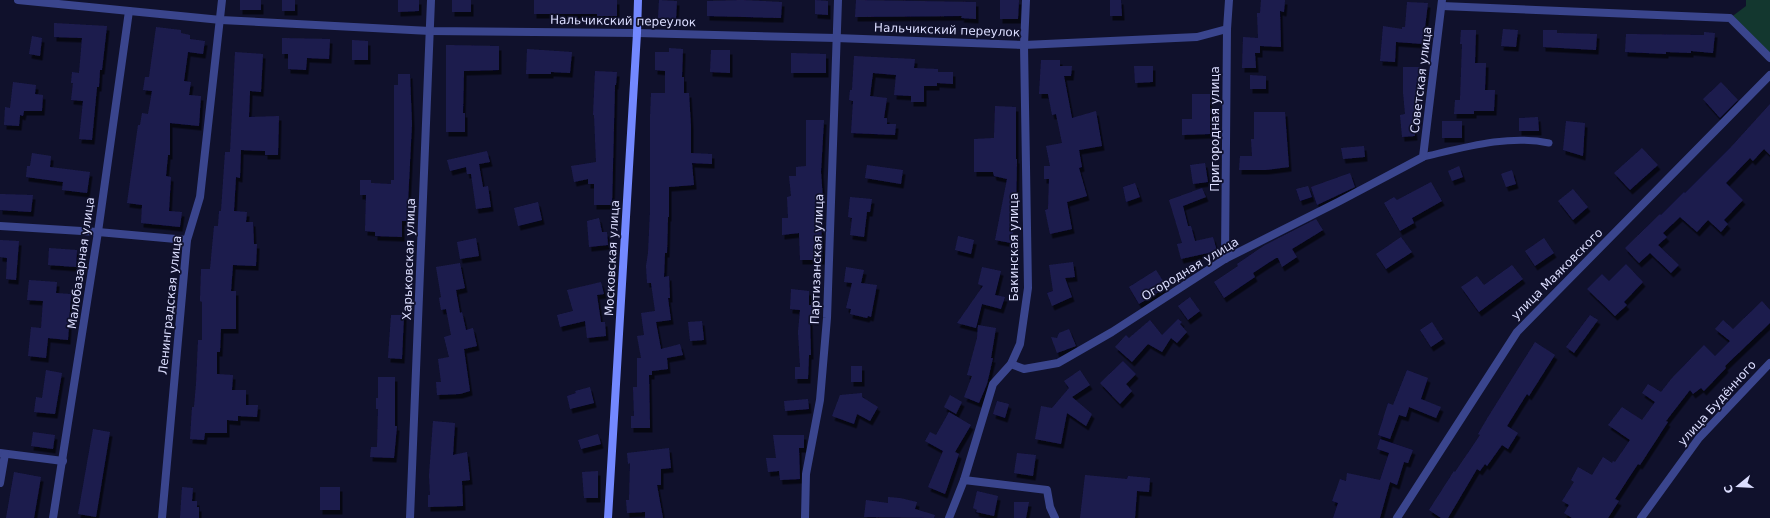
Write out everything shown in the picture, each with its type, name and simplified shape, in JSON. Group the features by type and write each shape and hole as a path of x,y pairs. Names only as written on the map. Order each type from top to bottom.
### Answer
{"street":[{"name":"Нальчикский переулок","path":"18,0 221,20 430,31 637,33 1024,45 1197,37 1227,29"},
{"name":"Ленинградская улица","path":"162,518 187,240 200,198 221,20 222,0"},
{"name":"Харьковская улица","path":"410,518 431,0"},
{"name":"Московская улица","path":"608,518 638,0"},
{"name":"Партизанская улица","path":"805,518 806,474 820,400 827,318 838,0"},
{"name":"Бакинская улица","path":"949,518 964,480 993,384 1011,364 1020,344 1028,288 1024,45 1026,0"},
{"name":"Пригородная улица","path":"1225,259 1227,29 1229,0"},
{"name":"Советская улица","path":"1423,157 1442,3 1730,18 1770,58"},
{"name":"Малобазарная улица","path":"53,518 98,232 129,11"},
{"name":"улица Маяковского","path":"1397,518 1517,332 1770,75"},
{"name":"Огородная улица","path":"1011,364 1024,369 1058,363 1112,332 1225,259 1423,157"},
{"path":"0,226 98,232 187,240"},
{"name":"улица Будённого","path":"1641,518 1699,438 1770,363"},
{"path":"0,483 2,453 63,461"},
{"path":"964,480 1047,490 1050,507 1055,518"}],"lane":[{"path":"1423,157 1478,144 1532,139 1548,143"}],"green space":[{"path":"1746,0 1770,0 1770,58 1730,18 1746,6"}],"building":[{"path":"240,0 261,0 261,10 240,10"},
{"path":"282,0 295,0 295,11 282,11"},
{"path":"398,0 419,0 419,11 398,12"},
{"path":"452,0 471,0 471,12 452,12"},
{"path":"534,0 617,0 617,16 597,16 597,14 534,14"},
{"path":"659,0 677,1 676,19 658,18"},
{"path":"742,0 782,2 781,18 707,16 707,1"},
{"path":"815,0 828,1 828,15 815,14"},
{"path":"856,0 976,2 976,19 961,18 962,16 855,17"},
{"path":"1000,0 1019,0 1018,19 1000,19"},
{"path":"1110,0 1121,0 1122,16 1110,16"},
{"path":"1261,0 1285,0 1284,12 1280,11 1281,47 1260,46 1260,53 1255,53 1256,68 1242,68 1243,37 1258,38 1257,13 1260,13"},
{"path":"1407,2 1428,3 1423,44 1396,42 1395,62 1380,61 1383,26 1402,29 1402,27 1405,27"},
{"path":"54,23 107,26 102,70 100,70 99,87 97,87 92,140 79,139 83,101 71,100 73,83 71,83 72,72 79,73 82,38 54,37"},
{"path":"156,27 181,30 181,33 190,35 190,39 205,41 203,54 188,52 184,81 191,82 189,95 201,96 199,126 170,123 170,155 168,155 166,176 171,177 169,211 182,212 180,227 141,223 142,205 127,203 138,125 140,125 142,113 148,114 152,91 143,90 145,77 149,77"},
{"path":"1503,29 1518,30 1516,47 1501,46"},
{"path":"1461,30 1476,30 1475,63 1486,63 1485,90 1495,90 1494,111 1474,111 1474,114 1454,114 1455,100 1460,100"},
{"path":"1543,30 1557,30 1557,33 1597,34 1596,50 1543,47"},
{"path":"1704,32 1715,33 1713,53 1691,51 1691,53 1666,52 1666,54 1625,52 1626,34 1704,35"},
{"path":"32,36 42,38 40,56 29,54"},
{"path":"282,38 330,39 329,59 307,58 306,70 288,69 288,54 282,54"},
{"path":"352,40 368,41 368,60 352,60"},
{"path":"446,45 499,46 499,70 464,71 463,113 465,113 465,132 446,132"},
{"path":"669,48 683,49 682,77 684,77 684,93 689,93 691,153 712,154 712,164 692,163 694,185 669,187 667,253 665,253 664,277 669,276 670,298 668,298 671,320 656,322 661,349 680,344 683,355 667,358 668,369 652,371 652,375 649,375 650,428 631,428 631,416 634,416 633,387 637,387 637,358 641,358 637,336 644,335 641,313 655,311 651,283 647,283 646,266 650,211 651,93 665,93 665,71 655,70 655,52 669,52"},
{"path":"527,49 572,52 570,73 551,72 551,74 526,74"},
{"path":"711,50 730,50 730,73 710,72"},
{"path":"235,52 263,54 261,92 250,91 249,117 279,116 278,155 265,155 265,151 241,150 240,178 236,177 234,211 247,212 246,222 253,222 254,244 257,244 256,266 233,265 231,291 236,291 236,329 221,329 220,352 217,352 217,374 233,375 232,390 246,390 246,405 258,405 257,417 238,416 238,421 227,420 227,433 205,433 204,440 190,439 192,407 194,407 196,384 198,340 202,340 202,302 200,301 201,269 210,269 214,226 218,226 219,211 221,211 225,152 230,152"},
{"path":"791,53 826,54 826,73 791,73"},
{"path":"854,56 915,59 914,68 938,69 938,72 953,72 953,84 937,83 937,86 924,86 924,102 911,102 911,96 894,95 896,75 873,73 870,96 887,98 884,118 887,118 887,124 896,124 895,135 851,133 853,101 849,100 850,90 852,90"},
{"path":"1041,60 1060,60 1060,66 1072,66 1071,76 1064,76 1072,118 1096,111 1102,146 1079,150 1082,167 1079,168 1087,196 1067,202 1072,229 1050,234 1045,210 1048,209 1049,179 1044,179 1044,166 1050,166 1046,146 1062,143 1056,114 1052,115 1048,94 1039,94"},
{"path":"1134,66 1153,66 1153,82 1135,83"},
{"path":"1403,67 1421,67 1420,85 1416,85 1419,120 1413,120 1415,136 1402,137 1400,115 1405,114"},
{"path":"595,71 617,72 615,85 612,205 594,205 594,184 588,184 588,179 574,182 571,166 596,162 593,115"},
{"path":"398,74 410,74 412,124 407,221 402,221 402,237 375,236 375,232 365,231 366,195 360,195 360,180 371,180 371,183 391,184 391,180 394,180 394,85 398,85"},
{"path":"1250,75 1266,76 1266,89 1250,89"},
{"path":"13,82 36,85 35,94 43,95 42,111 24,111 23,116 20,115 19,126 4,125 5,107 10,108"},
{"path":"1721,82 1738,100 1720,118 1703,99"},
{"path":"1192,94 1210,94 1210,134 1182,135 1182,119 1192,119"},
{"path":"1770,104 1770,155 1764,149 1753,161 1750,158 1726,183 1743,200 1724,220 1728,224 1721,232 1708,220 1697,232 1680,217 1663,233 1667,237 1658,245 1679,265 1671,273 1650,253 1639,263 1625,248 1684,192 1685,193 1731,147"},
{"path":"995,106 1016,107 1016,207 1012,207 1009,231 1013,232 1011,243 995,240 1007,179 994,176 993,172 974,172 974,139 994,138"},
{"path":"1254,112 1285,112 1289,167 1265,170 1239,170 1240,156 1252,156 1251,139 1254,139"},
{"path":"1538,117 1539,131 1519,131 1519,118"},
{"path":"806,120 824,120 821,172 823,200 821,200 822,260 800,260 799,233 782,235 782,218 788,218 787,197 791,196 789,176 796,176 796,167 806,166"},
{"path":"1442,121 1462,121 1462,138 1442,138"},
{"path":"1566,121 1585,123 1583,156 1563,150"},
{"path":"1364,146 1365,157 1343,159 1341,148"},
{"path":"1642,148 1658,165 1630,190 1614,173"},
{"path":"487,151 490,162 479,164 483,187 488,186 491,207 476,209 471,174 467,174 466,167 450,171 447,160"},
{"path":"32,153 51,156 50,167 90,172 87,193 62,190 63,182 26,177 27,166 30,166"},
{"path":"1205,163 1208,182 1193,184 1190,165"},
{"path":"867,165 903,170 901,184 865,178"},
{"path":"1459,166 1463,177 1452,181 1448,171"},
{"path":"1512,170 1516,184 1506,187 1501,174"},
{"path":"1350,173 1355,187 1317,205 1311,187"},
{"path":"1431,182 1442,201 1412,218 1414,223 1400,231 1384,203 1394,197 1397,200"},
{"path":"1135,183 1140,197 1126,202 1123,187"},
{"path":"1308,186 1312,197 1300,201 1296,189"},
{"path":"1202,188 1206,197 1183,206 1188,226 1191,226 1195,241 1213,237 1217,251 1181,259 1177,244 1182,243 1169,200"},
{"path":"1573,189 1588,207 1573,220 1558,201"},
{"path":"0,194 33,195 31,212 0,210"},
{"path":"850,197 872,199 870,212 867,212 864,237 850,235 852,218 848,217"},
{"path":"538,202 542,220 518,226 514,208"},
{"path":"599,218 602,232 607,232 608,245 589,247 587,221"},
{"path":"1316,219 1323,230 1292,249 1297,257 1282,267 1278,258 1276,258 1253,273 1255,277 1224,298 1214,282 1265,245"},
{"path":"958,236 974,240 971,254 955,250"},
{"path":"1401,237 1412,252 1386,269 1376,254"},
{"path":"476,238 479,256 460,259 457,242"},
{"path":"1544,238 1554,253 1535,266 1525,251"},
{"path":"0,240 19,241 16,280 6,279 7,258 0,257"},
{"path":"49,248 77,250 76,267 48,265"},
{"path":"1073,262 1075,277 1065,278 1072,297 1052,306 1047,293 1053,291 1049,265"},
{"path":"460,263 465,288 456,290 460,313 462,312 466,330 473,328 477,346 464,349 470,391 460,394 437,395 436,382 441,382 438,359 449,357 444,337 451,335 446,309 441,310 439,298 441,297 436,267"},
{"path":"1626,264 1643,282 1624,302 1627,305 1615,316 1587,289 1602,274 1609,281"},
{"path":"1512,265 1523,279 1479,312 1461,287 1477,276 1484,285"},
{"path":"846,267 864,270 861,283 877,285 871,317 868,316 867,318 850,314 851,309 846,308 852,283 844,282"},
{"path":"982,267 1001,271 995,295 1005,297 1001,309 982,304 976,328 957,323 983,286 978,284"},
{"path":"1156,270 1167,287 1139,304 1129,287"},
{"path":"29,280 57,282 56,293 71,294 68,340 48,338 46,358 28,356 31,327 41,328 43,301 27,300"},
{"path":"601,282 604,294 597,295 601,322 605,322 606,336 587,338 585,321 560,327 557,315 573,311 567,290"},
{"path":"791,289 809,291 809,305 817,305 816,321 810,320 811,355 809,355 808,379 795,379 795,367 800,367 798,332 800,310 790,309"},
{"path":"1190,297 1200,311 1188,320 1178,306"},
{"path":"1762,301 1770,310 1770,323 1725,366 1726,368 1704,391 1701,388 1693,394 1690,390 1666,421 1668,422 1640,465 1638,464 1615,499 1619,501 1608,518 1572,518 1564,513 1569,505 1562,501 1574,482 1571,480 1578,467 1592,475 1603,457 1612,463 1613,461 1615,462 1630,440 1608,425 1622,407 1642,420 1655,402 1642,393 1648,384 1661,392 1672,378 1704,345 1715,356 1730,341 1715,329 1723,320 1733,329"},
{"path":"391,315 404,315 402,359 388,358"},
{"path":"1590,315 1598,320 1574,353 1566,347"},
{"path":"1178,319 1182,322 1180,324 1187,332 1177,343 1171,338 1162,352 1148,344 1132,362 1115,347 1126,335 1129,338 1150,320 1162,335"},
{"path":"702,321 704,340 690,341 688,322"},
{"path":"1432,322 1443,339 1431,347 1420,330"},
{"path":"978,325 996,328 991,358 993,358 987,384 979,403 964,397 972,376 967,375 977,338"},
{"path":"1069,329 1076,346 1057,353 1051,337 1057,338 1059,333"},
{"path":"1535,342 1555,355 1529,396 1527,394 1507,426 1518,433 1508,449 1502,445 1487,466 1485,464 1480,471 1477,469 1448,518 1441,518 1429,510 1454,471 1455,472 1480,435 1478,434 1488,417"},
{"path":"1123,361 1136,374 1126,384 1132,391 1120,404 1100,383"},
{"path":"851,366 862,366 862,382 851,382"},
{"path":"46,370 62,373 55,414 34,412 36,397 42,398"},
{"path":"1080,370 1090,385 1072,397 1092,414 1086,426 1067,413 1061,444 1035,439 1041,406 1052,408 1069,388 1064,381"},
{"path":"1407,370 1428,378 1421,399 1441,407 1436,418 1409,407 1406,417 1399,415 1390,439 1378,435 1388,403 1393,405"},
{"path":"378,377 395,377 395,426 397,426 394,458 370,457 371,447 377,447 378,409 376,409 376,398 378,398"},
{"path":"590,387 594,403 570,409 567,396 576,393 575,391"},
{"path":"862,393 862,397 878,407 870,421 857,414 854,424 832,416 840,395"},
{"path":"950,395 962,402 956,414 944,407"},
{"path":"808,399 809,409 785,411 784,401"},
{"path":"997,401 1009,404 1005,418 993,414"},
{"path":"949,412 971,425 955,452 959,454 945,494 928,487 943,451 925,441 930,432 936,435"},
{"path":"433,421 455,423 453,455 467,452 470,480 462,481 463,506 428,507 428,495 430,495 429,475"},
{"path":"93,429 110,432 96,517 78,514"},
{"path":"33,432 55,435 53,449 31,446"},
{"path":"598,434 601,444 581,449 578,440"},
{"path":"773,435 804,435 804,448 799,448 800,479 780,480 779,471 768,472 766,458 776,458"},
{"path":"1380,439 1413,450 1408,463 1404,462 1397,485 1390,482 1380,518 1333,518 1338,503 1332,501 1340,479 1346,481 1347,473 1380,480 1389,453 1377,449"},
{"path":"669,448 671,468 661,469 661,485 657,485 663,518 645,518 645,512 627,513 626,500 629,500 630,463 628,464 627,453"},
{"path":"1017,453 1036,455 1033,476 1014,473"},
{"path":"598,471 598,498 584,498 582,472"},
{"path":"14,472 41,477 34,518 6,518"},
{"path":"1085,475 1127,479 1128,476 1150,478 1149,492 1137,491 1135,518 1080,518"},
{"path":"182,487 193,488 192,501 197,501 197,507 199,507 199,518 180,518"},
{"path":"320,487 340,487 340,510 320,510"},
{"path":"977,491 998,496 994,516 976,512 977,510 973,508"},
{"path":"888,497 917,502 915,509 935,515 934,518 864,517 866,500 888,503"},
{"path":"1014,502 1029,502 1026,518 1014,518"}]}
